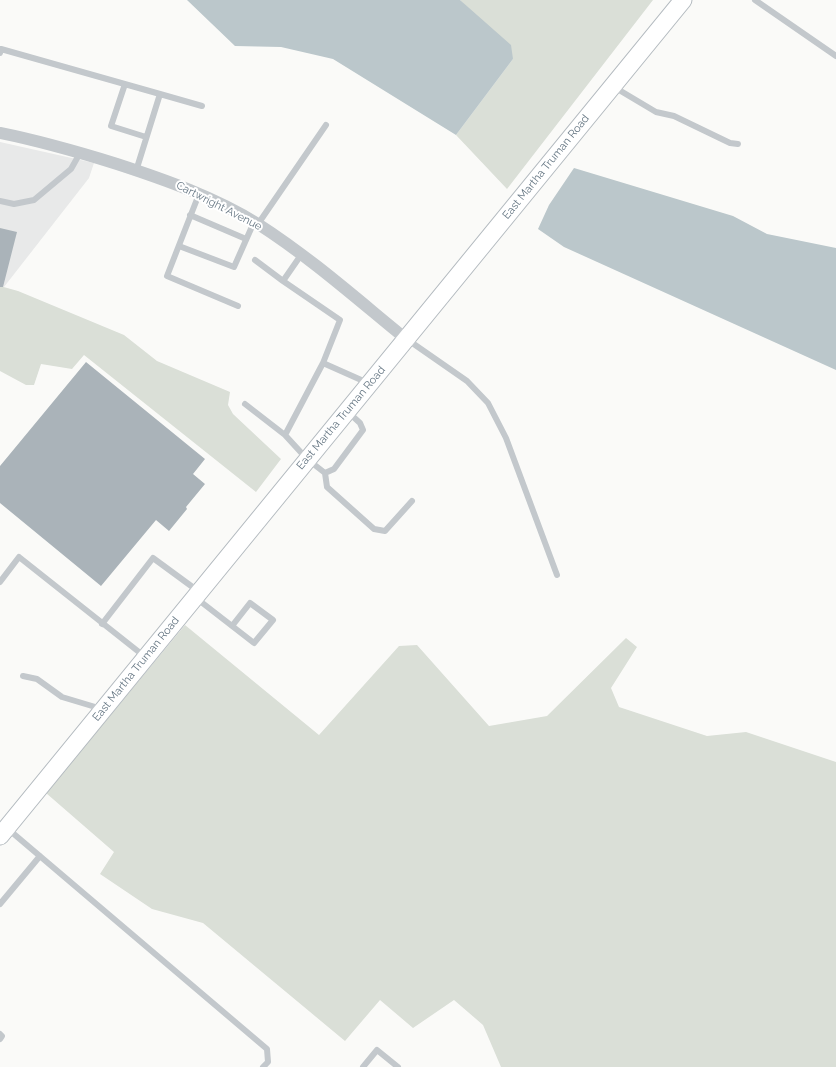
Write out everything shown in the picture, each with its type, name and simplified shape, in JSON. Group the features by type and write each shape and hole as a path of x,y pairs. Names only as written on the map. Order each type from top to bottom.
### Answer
{"main road":[{"name":"East Martha Truman Road","path":"3,832 683,0"}],"street":[{"name":"Cartwright Avenue","path":"0,132 35,140 171,181 256,223 324,270 406,339"}],"lane":[{"path":"755,0 836,56"},
{"path":"0,53 1,49 202,106"},
{"path":"125,84 111,126 146,137"},
{"path":"612,86 656,112 674,116 730,142 738,144"},
{"path":"136,171 160,94"},
{"path":"179,246 234,267 246,239 256,223 326,125"},
{"path":"0,201 14,204 34,200 71,169 80,153"},
{"path":"199,194 167,276 238,306"},
{"path":"190,215 246,239"},
{"path":"283,281 301,255"},
{"path":"255,260 340,320 323,363 286,435"},
{"path":"406,339 467,381 488,403 506,438 557,575"},
{"path":"323,363 370,384"},
{"path":"245,404 286,435 307,459 325,473 327,487 374,529 385,531 412,501"},
{"path":"325,473 334,469 363,430 360,424 347,411"},
{"path":"0,582 19,557 102,624 146,657"},
{"path":"102,624 153,558 197,594 232,626 254,643 273,620 250,603 232,626"},
{"path":"23,676 37,680 62,697 103,709"},
{"path":"3,832 40,856 267,1049 268,1062 263,1067"},
{"path":"0,904 40,856"},
{"path":"0,1034 2,1036 0,1039"},
{"path":"363,1067 377,1050 398,1067"}],"shaded area":[{"path":"187,0 460,0 511,45 513,59 456,135 333,59 281,47 235,46"},
{"path":"460,0 653,0 507,189 456,135 513,59"},
{"path":"0,142 94,163 89,178 4,287 0,286"},
{"path":"574,168 733,216 767,234 836,248 836,370 564,247 538,229 549,205"},
{"path":"0,286 18,291 124,335 157,361 230,392 228,405 233,414 281,459 256,492 84,355 72,369 41,364 34,385 26,385 0,371"},
{"path":"185,625 319,735 399,646 417,645 489,726 547,716 626,638 637,647 611,688 619,707 707,736 746,732 836,762 836,1067 501,1067 483,1025 454,1000 413,1028 380,1000 345,1041 203,923 152,909 100,874 114,852 46,793"}],"building":[{"path":"0,228 17,232 3,287 0,287"},
{"path":"86,362 205,459 193,474 205,484 169,531 156,520 101,586 0,503 0,466"}]}
